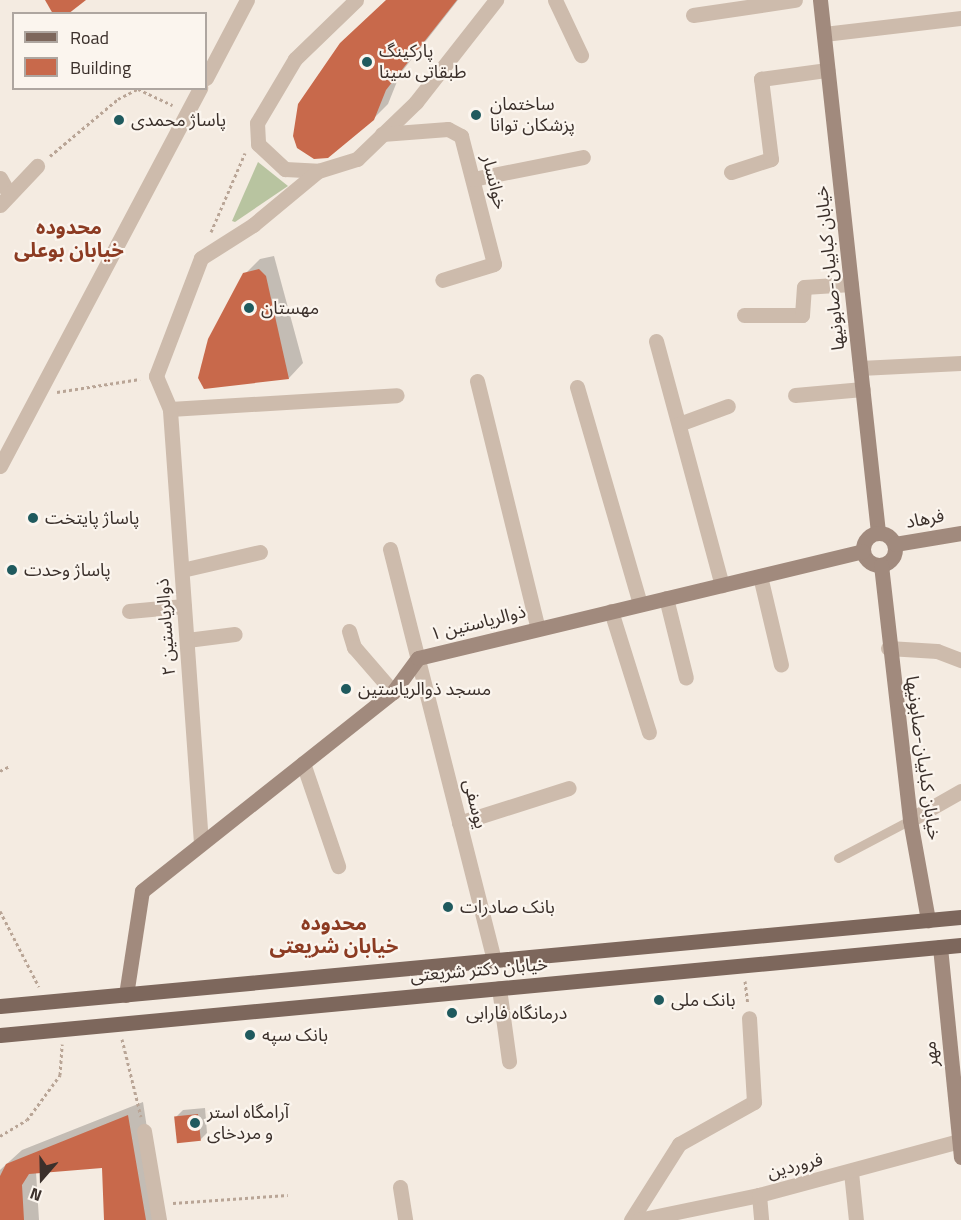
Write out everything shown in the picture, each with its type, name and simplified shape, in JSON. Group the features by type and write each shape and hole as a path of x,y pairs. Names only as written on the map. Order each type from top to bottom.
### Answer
{"main road":[{"name":"خیابان دکتر شریعتی","path":"0,1006 961,917"},
{"name":"خیابان دکتر شریعتی","path":"0,1035 961,945"},
{"path":"169,991 173,1019"}],"street":[{"path":"207,76 247,0"},
{"path":"356,0 295,58 257,123 258,144 279,166 318,171 352,162 416,102 496,0"},
{"path":"555,0 581,55"},
{"path":"693,15 795,0"},
{"name":"خیابان کبابیان-صابونیها","path":"820,0 878,532"},
{"path":"824,34 961,18"},
{"path":"732,172 771,159 761,79 827,70"},
{"path":"0,466 199,90"},
{"name":"خوانسار","path":"382,134 456,131 473,179 494,264 442,280"},
{"path":"473,179 584,157"},
{"path":"5,199 37,166"},
{"path":"156,376 201,258 253,225 318,171"},
{"path":"0,178 5,199"},
{"path":"744,315 802,315 804,287 851,284"},
{"path":"656,341 723,585"},
{"path":"860,368 961,363"},
{"name":"ذوالریاستین ۲","path":"156,376 170,409 201,843"},
{"path":"477,381 538,629"},
{"path":"577,387 640,604"},
{"path":"795,395 862,389"},
{"path":"170,409 397,395"},
{"path":"679,424 728,406"},
{"path":"878,532 895,544 891,560 881,565 867,560 862,551 865,539 878,532"},
{"name":"فرهاد","path":"895,544 961,533"},
{"name":"یوسفی","path":"390,549 494,960"},
{"name":"ذوالریاستین ۱","path":"126,995 142,891 393,692 417,658 862,551"},
{"path":"182,570 260,552"},
{"name":"خیابان کبابیان-صابونیها","path":"881,565 888,648 910,820 928,920"},
{"path":"760,576 781,665"},
{"path":"666,598 686,678"},
{"path":"129,611 184,606"},
{"path":"610,611 649,732"},
{"path":"349,631 354,647 393,692"},
{"path":"187,640 235,634"},
{"path":"888,648 937,651 961,660"},
{"path":"303,763 338,866"},
{"path":"459,823 569,788"},
{"path":"910,820 961,791"},
{"name":"مهر","path":"940,946 957,1071 960,1149"},
{"path":"499,988 508,1061"},
{"path":"631,1220 679,1144 754,1102 749,1018"},
{"path":"144,1131 159,1220"},
{"name":"فروردین","path":"638,1220 960,1149"},
{"path":"851,1172 856,1220"},
{"path":"400,1187 405,1220"},
{"path":"759,1195 761,1220"}],"lane":[{"path":"838,858 910,820"}],"path":[{"path":"37,166 117,99 136,90"},
{"path":"140,90 188,112"},
{"path":"201,258 257,123"},
{"path":"38,395 156,376"},
{"path":"0,771 10,766"},
{"path":"0,911 47,1002"},
{"path":"744,965 749,1018"},
{"path":"119,1024 144,1131"},
{"path":"0,1136 27,1120 60,1075 62,1029"},
{"path":"157,1204 288,1195"}],"green space":[{"path":"258,162 288,186 235,222 232,221"}],"building":[{"path":"45,0 86,0 71,12 52,12"},
{"name":"پارکینگ طبقاتی سینا","path":"386,0 457,0 386,90 374,120 328,158 314,159 297,148 293,136 298,104 340,43"},
{"name":"مهستان","path":"259,269 266,276 289,379 204,389 198,378 208,339 243,273"},
{"name":"آرامگاه استر و مردخای","path":"198,1114 201,1141 177,1143 174,1117"},
{"path":"128,1115 146,1220 104,1220 102,1168 29,1174 22,1185 24,1220 0,1220 0,1176 6,1164"}],"place":[{"name":"پارکینگ طبقاتی سینا","path":"367,62"},
{"name":"ساختمان پزشکان توانا","path":"476,115"},
{"name":"پاساژ محمدی","path":"119,120"},
{"name":"مهستان","path":"249,308"},
{"name":"پاساژ پایتخت","path":"33,518"},
{"name":"پاساژ وحدت","path":"12,570"},
{"name":"مسجد ذوالریاستین","path":"346,689"},
{"name":"بانک صادرات","path":"448,907"},
{"name":"بانک ملی","path":"659,1000"},
{"name":"درمانگاه فارابی","path":"452,1013"},
{"name":"بانک سپه","path":"250,1035"},
{"name":"آرامگاه استر و مردخای","path":"195,1123"}],"district":[{"name":"محدوده خیابان بوعلی","path":"69,238"},
{"name":"محدوده خیابان شریعتی","path":"334,934"}]}
